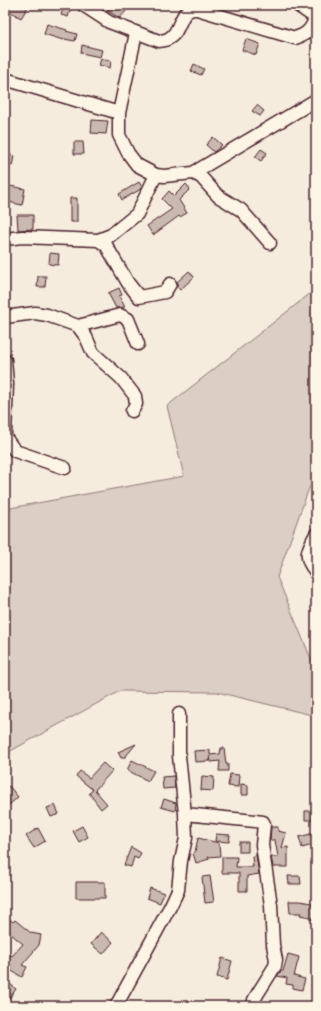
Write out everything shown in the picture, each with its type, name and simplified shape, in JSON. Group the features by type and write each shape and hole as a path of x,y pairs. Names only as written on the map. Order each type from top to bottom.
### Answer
{"street":[{"path":"82,5 109,22 159,41 165,41 170,38 176,31 187,10 191,9 197,9 295,38 310,31 316,18 297,5"},
{"path":"136,33 119,113 119,135 136,165 156,175 164,176 193,173 316,100"},
{"path":"5,79 119,113"},
{"path":"193,173 201,177 218,196 241,210 270,243"},
{"path":"5,239 22,237 98,240 111,236 137,214 156,175"},
{"path":"98,240 106,245 128,283 139,297 165,292 170,284"},
{"path":"5,317 28,313 47,315 78,326 120,315 128,319 138,344"},
{"path":"78,326 86,337 95,355 121,378 135,396 136,404 132,411"},
{"path":"5,360 7,384 5,436 15,451 65,468"},
{"path":"316,534 308,549 307,557 316,572"},
{"path":"116,1006 178,890 181,861 186,838 179,756 179,714"},
{"path":"185,814 263,822 264,824 262,845 271,905 273,945 276,960 275,966 254,1000 253,1006"}],"shaded area":[{"path":"316,289 316,478 309,488 277,577 312,661 316,665 316,716 217,692 120,691 5,754 5,509 184,476 167,406"}],"building":[{"path":"12,5 29,5 21,18 9,11"},
{"path":"64,5 72,5 68,17 61,15"},
{"path":"111,5 118,5 126,11 120,18 107,11"},
{"path":"47,24 77,34 75,41 63,40 44,34"},
{"path":"246,39 260,44 256,55 242,50"},
{"path":"82,45 102,50 100,57 81,53"},
{"path":"101,59 111,61 110,68 99,65"},
{"path":"194,64 204,69 201,75 191,71"},
{"path":"257,105 264,111 260,116 252,111"},
{"path":"92,120 108,121 106,134 91,133"},
{"path":"213,137 222,145 214,152 206,145"},
{"path":"74,142 83,142 84,154 74,154"},
{"path":"261,149 267,153 261,161 255,157"},
{"path":"5,153 14,156 12,166 5,164"},
{"path":"139,182 142,187 141,189 122,200 119,194"},
{"path":"186,184 190,189 179,200 187,213 180,217 179,216 153,235 147,226 172,209 162,199 169,191 174,196"},
{"path":"10,186 25,189 22,205 8,202"},
{"path":"70,198 77,198 77,222 70,222"},
{"path":"17,215 33,215 33,229 18,230"},
{"path":"50,253 59,254 58,265 49,264"},
{"path":"189,271 194,277 180,290 177,286 177,282"},
{"path":"38,276 46,276 45,287 37,287"},
{"path":"119,288 122,295 119,296 125,307 116,308 108,293"},
{"path":"136,744 125,757 121,758 118,752"},
{"path":"221,748 224,748 228,771 219,771 220,761 211,762 210,756 210,761 195,762 194,751 210,750 210,755 220,754"},
{"path":"132,760 154,771 148,781 127,770"},
{"path":"103,763 112,771 95,790 107,804 101,809 89,793 93,790 76,776 80,771 89,778"},
{"path":"230,774 239,775 238,787 228,786"},
{"path":"174,776 175,788 163,789 162,777"},
{"path":"202,776 214,777 213,791 201,790"},
{"path":"241,784 248,785 248,795 241,795"},
{"path":"9,786 18,797 9,805 5,800 5,789"},
{"path":"164,799 176,803 175,811 161,807"},
{"path":"55,805 59,814 51,817 47,808"},
{"path":"305,811 316,811 316,820 305,820"},
{"path":"82,826 88,837 79,842 73,831"},
{"path":"271,827 278,827 278,831 286,833 282,848 288,847 288,867 273,867 271,857 278,857 275,840 270,840"},
{"path":"38,828 45,841 34,848 26,836"},
{"path":"314,833 316,844 302,848 299,837"},
{"path":"216,834 230,835 229,842 215,841"},
{"path":"198,838 219,843 220,856 208,857 209,859 196,863 193,853 195,852"},
{"path":"239,842 248,842 248,852 239,852"},
{"path":"131,847 141,853 138,859 134,857 131,867 124,865"},
{"path":"256,855 259,874 247,876 247,891 239,891 239,873 222,873 222,857 237,857 236,867 253,867 252,856"},
{"path":"210,876 214,902 205,903 202,877"},
{"path":"288,876 300,876 301,884 289,884"},
{"path":"76,882 105,882 105,898 76,898"},
{"path":"150,888 164,893 160,903 147,898"},
{"path":"289,901 300,901 316,904 316,920 300,915 301,913 290,913"},
{"path":"5,915 13,922 15,920 31,933 41,935 39,945 22,965 27,967 22,977 10,970 11,968 5,963 5,956 8,953 12,956 23,944 5,929"},
{"path":"101,932 113,942 103,954 91,944"},
{"path":"288,954 299,957 294,976 305,979 302,990 293,988 293,985 286,984 287,978 277,976 281,971 283,971"},
{"path":"222,958 232,961 227,980 217,977"},
{"path":"9,983 16,989 5,1004 5,988"}]}
